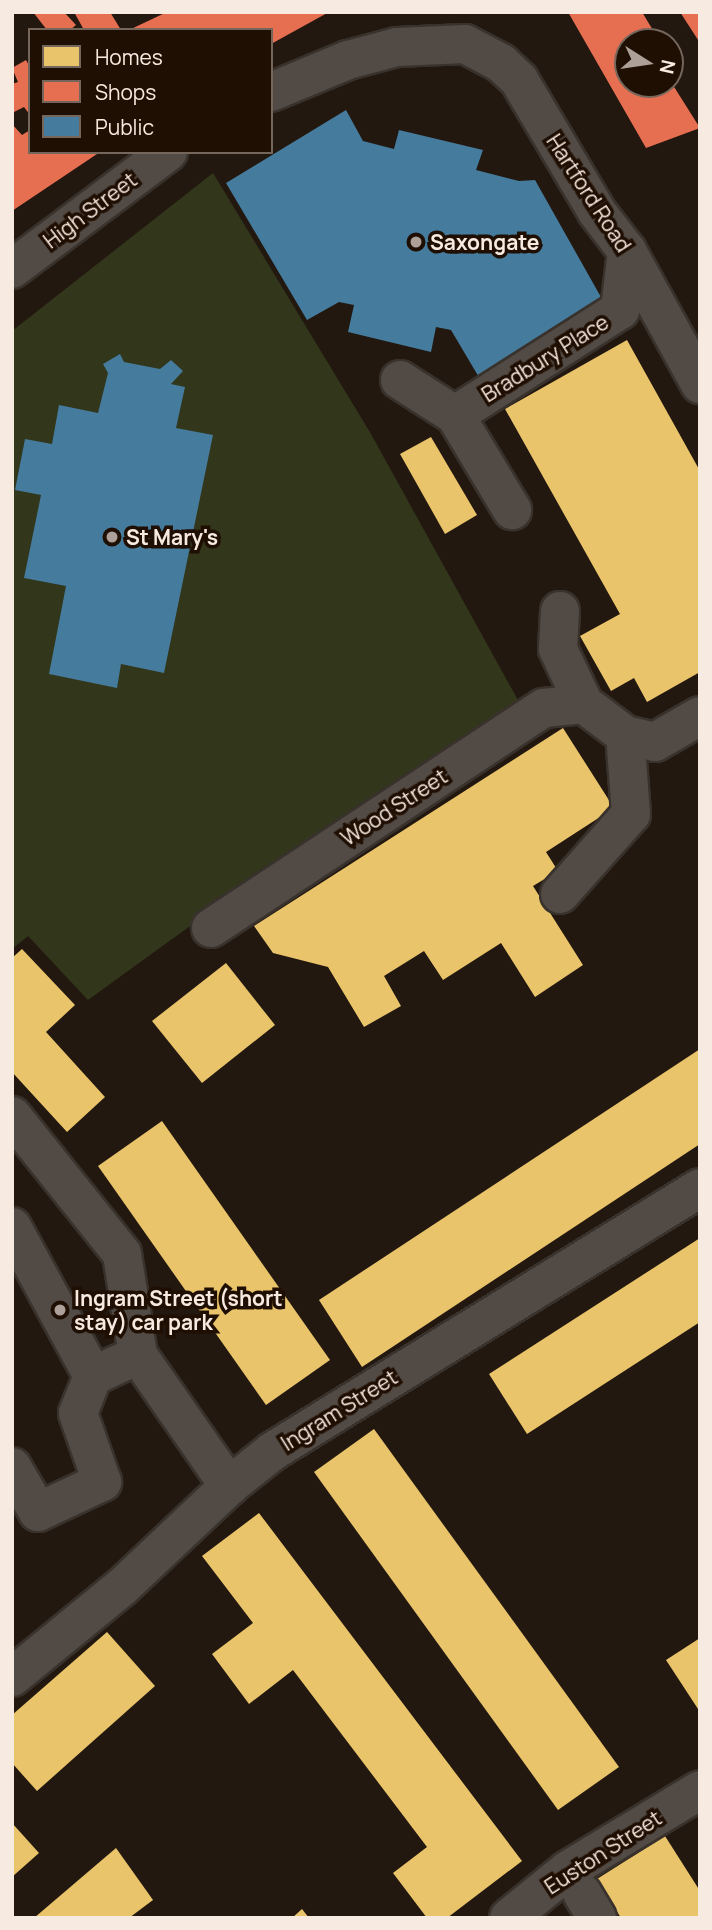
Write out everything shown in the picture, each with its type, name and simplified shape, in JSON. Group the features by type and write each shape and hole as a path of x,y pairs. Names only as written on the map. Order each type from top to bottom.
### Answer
{"street":[{"path":"273,91 348,60 397,47 452,27"},
{"name":"Hartford Road","path":"452,27 519,80 597,212 627,251 700,384"},
{"name":"High Street","path":"12,269 165,154"},
{"name":"Bradbury Place","path":"455,415 620,310 627,251"},
{"path":"400,380 455,415 512,510"},
{"path":"561,611 558,649 584,704 625,735 655,742 700,716"},
{"name":"Wood Street","path":"211,928 544,708 584,704"},
{"path":"561,894 631,814 625,735"},
{"path":"12,1116 122,1254 138,1355 229,1486"},
{"name":"Ingram Street","path":"12,1677 122,1587 229,1486 273,1451 700,1188"},
{"path":"12,1227 93,1376"},
{"path":"12,1466 38,1512 102,1482 78,1413 93,1376 138,1355"},
{"name":"Euston Street","path":"509,1918 568,1870 700,1790"}],"green space":[{"path":"213,173 371,434 524,711 186,929 88,1000 28,936 12,949 12,331"}],"building: Homes":[{"path":"627,340 700,471 700,672 647,702 634,678 611,691 580,636 620,614 505,409"},
{"path":"431,437 477,515 445,534 400,454"},
{"path":"563,728 614,808 546,852 558,871 533,886 583,965 535,997 501,943 443,980 424,951 384,976 401,1006 364,1027 328,967 273,953 254,926"},
{"path":"22,949 75,1005 46,1032 105,1097 67,1132 12,1072 12,958"},
{"path":"226,963 275,1025 202,1083 152,1021"},
{"path":"700,1049 700,1144 362,1367 319,1300"},
{"path":"162,1121 330,1360 266,1405 98,1166"},
{"path":"700,1238 700,1322 527,1434 489,1374"},
{"path":"374,1429 619,1767 558,1810 314,1472"},
{"path":"259,1513 522,1861 447,1918 427,1918 393,1873 427,1847 293,1670 249,1704 212,1654 253,1623 202,1556"},
{"path":"107,1632 155,1686 37,1791 12,1763 12,1715"},
{"path":"700,1638 700,1712 666,1660"},
{"path":"12,1823 39,1853 12,1877"},
{"path":"665,1836 700,1891 700,1918 621,1918 597,1879"},
{"path":"116,1848 153,1900 129,1918 34,1918"},
{"path":"302,1909 309,1918 292,1918"}],"building: Shops":[{"path":"33,12 64,12 76,25 72,28 45,28"},
{"path":"74,12 110,12 120,28 83,28"},
{"path":"167,12 329,12 273,43 273,28 133,28"},
{"path":"568,12 642,12 652,28 614,28 614,92"},
{"path":"680,12 700,12 700,43"},
{"path":"26,60 28,64 28,112 24,107 12,113 12,84 18,82 12,68"},
{"path":"617,98 681,98 700,128 646,148"},
{"path":"12,124 22,135 28,131 28,154 97,154 12,211"}],"building: Public":[{"name":"Saxongate","path":"346,110 363,141 394,149 399,130 483,150 476,170 519,181 535,180 606,306 480,379 451,330 436,327 431,352 348,332 354,305 339,302 307,320 226,183"},
{"name":"St Mary's","path":"120,354 124,362 160,369 171,360 183,371 171,384 185,387 176,428 213,435 164,673 121,664 117,688 49,674 66,586 24,578 41,495 15,490 25,439 52,444 59,405 98,413 108,373 103,364"}],"place":[{"name":"Saxongate","path":"416,242"},
{"name":"St Mary's","path":"112,537"},
{"name":"Ingram Street (short stay) car park","path":"60,1310"}]}
